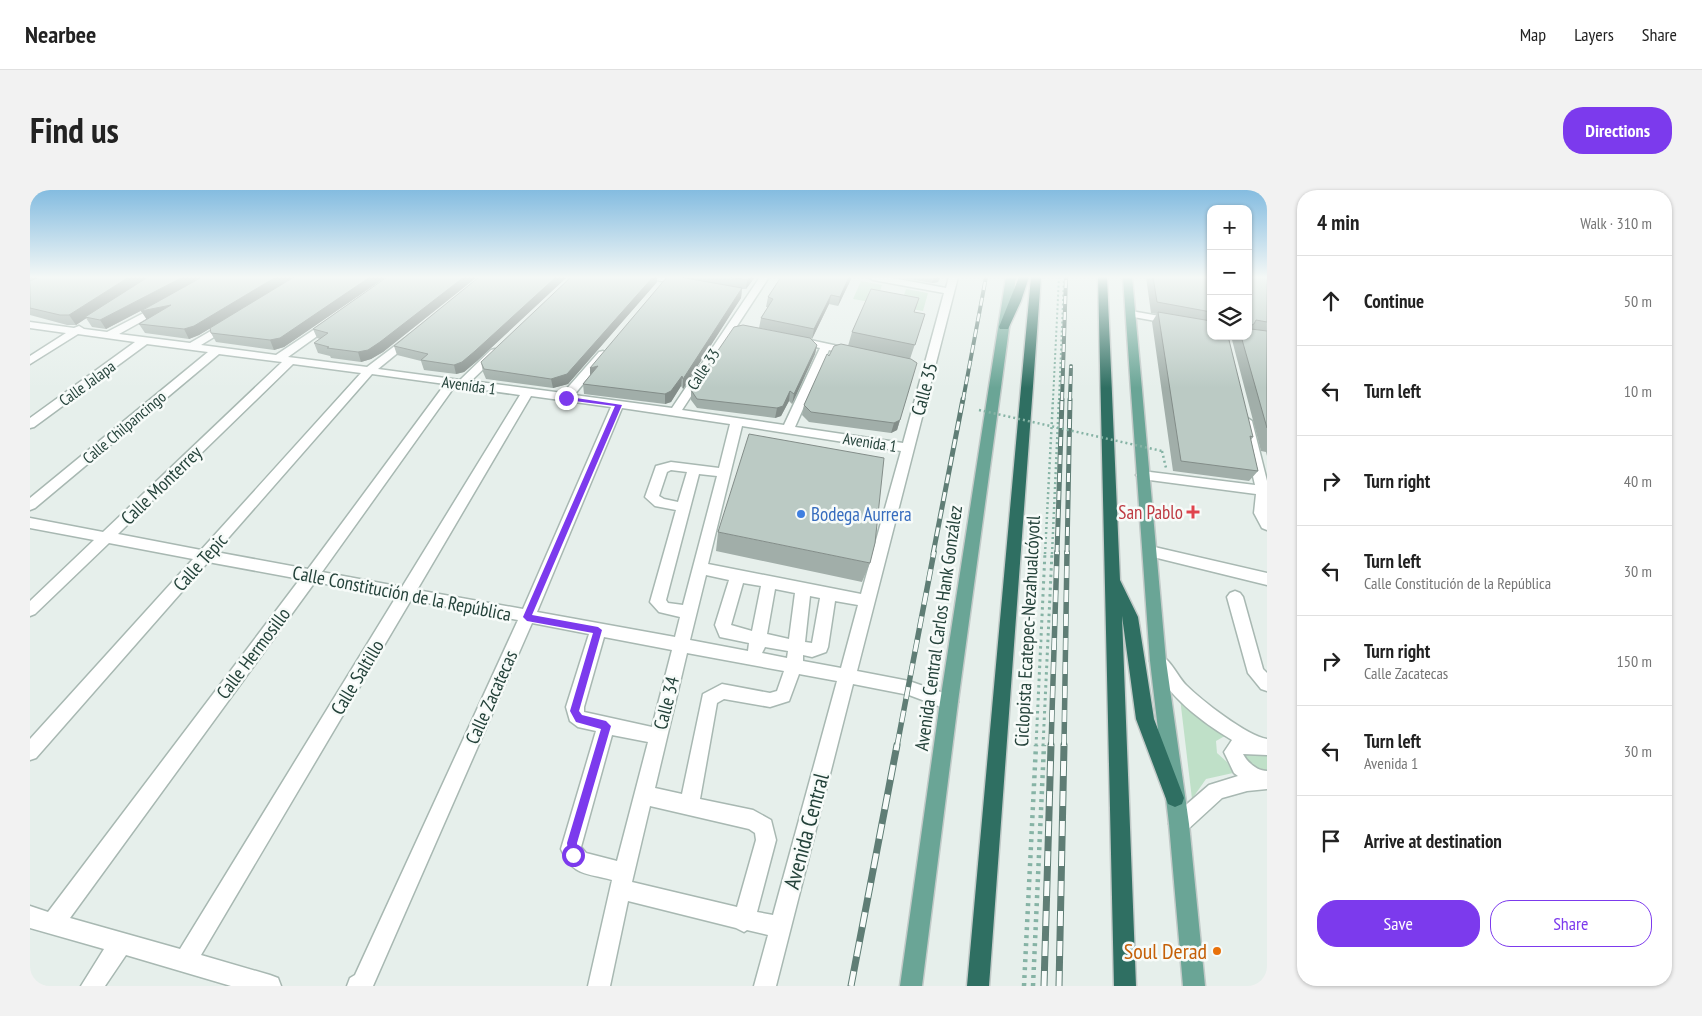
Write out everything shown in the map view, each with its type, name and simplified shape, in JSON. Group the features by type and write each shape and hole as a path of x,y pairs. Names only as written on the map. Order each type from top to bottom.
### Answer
{"highway":[{"path":"1004,327 1010,314"},
{"path":"978,986 1033,314"},
{"path":"1103,314 1125,986"},
{"path":"1112,580 1122,597 1130,617 1145,719 1175,798"}],"main road":[{"name":"Avenida Central Carlos Hank González","path":"911,986 949,702 1006,314"},
{"path":"1131,314 1158,661 1179,824 1194,986"}],"street":[{"path":"110,335 147,314"},
{"name":"Calle 33","path":"675,412 736,328 741,314"},
{"name":"Calle 35","path":"847,676 908,448 925,367 942,314"},
{"path":"1132,314 1207,327"},
{"name":"Calle Monterrey","path":"30,610 106,538 285,359 341,315"},
{"path":"191,347 240,317"},
{"path":"30,361 93,320"},
{"name":"Avenida 1","path":"30,325 675,412 908,448"},
{"name":"Calle Tepic","path":"30,752 369,371 423,327"},
{"path":"788,338 864,354"},
{"name":"Calle Jalapa","path":"30,424 144,341"},
{"name":"Calle Hermosillo","path":"53,923 457,383 504,344"},
{"path":"566,398 610,346"},
{"path":"788,429 826,346"},
{"name":"Calle Chilpancingo","path":"30,505 218,350"},
{"name":"Calle Saltillo","path":"186,960 527,393"},
{"name":"Calle Zacatecas","path":"358,986 363,983 527,617 618,405"},
{"path":"1244,413 1265,495 1262,518 1267,525"},
{"name":"Calle 34","path":"599,986 643,795 737,421"},
{"path":"683,506 660,503 654,500 652,495 659,471 667,466 724,474"},
{"path":"688,612 664,608 658,602 694,469"},
{"path":"1143,479 1265,495"},
{"name":"Calle Constitución de la República","path":"30,523 406,595 755,658 909,688 949,702"},
{"path":"1150,551 1267,579"},
{"path":"700,568 868,601"},
{"path":"737,576 723,628 730,634 812,650 820,647 828,594"},
{"path":"755,658 769,582"},
{"path":"689,805 708,699 722,691 770,700 783,696 794,666 803,589"},
{"path":"1235,597 1256,673 1267,684"},
{"path":"598,630 574,711 579,719 658,736"},
{"path":"1158,661 1180,690 1216,720 1264,747"},
{"name":"Avenida Central","path":"765,986 847,676"},
{"path":"606,726 571,849 577,860 622,881 744,921 781,928"},
{"path":"1264,747 1239,745 1233,752 1240,767 1264,780"},
{"path":"1179,824 1216,791 1264,780"},
{"path":"643,795 753,820 764,828 766,840 744,921"},
{"path":"30,917 121,944 186,960 270,986"},
{"path":"92,986 121,944"}],"path":[{"name":"Ciclopista Ecatepec-Nezahualcóyotl","path":"1024,986 1057,314"},
{"path":"1033,986 1062,314"},
{"path":"979,410 1162,451 1166,468"}],"green space":[{"path":"1180,698 1207,724 1236,735 1223,737 1216,741 1217,753 1227,762 1233,773 1206,779 1192,799"},
{"path":"1242,751 1267,754 1267,773 1255,773 1243,762"}],"building":[{"path":"89,314 111,314 100,320 85,317"},
{"path":"156,314 214,314 194,326 184,329 139,324"},
{"path":"233,314 315,314 280,338 270,340 211,333 210,328"},
{"path":"334,314 416,314 368,350 358,352 327,348 329,347 314,343 328,333 313,329"},
{"path":"433,314 515,314 462,362 454,365 421,360 428,354 394,346"},
{"path":"532,314 620,314 567,374 551,379 484,369 481,362"},
{"path":"636,314 725,314 683,379 682,376 671,391 665,394 583,384 598,366 590,368"},
{"path":"763,314 821,314 814,329 761,318"},
{"path":"860,314 925,314 915,345 852,332"},
{"path":"1158,314 1171,314 1207,320 1207,340 1229,340 1253,437 1250,436 1258,471 1181,461"},
{"path":"1252,314 1267,314 1267,322 1256,320 1252,325"},
{"path":"743,325 810,338 817,345 794,394 790,391 783,406 777,408 697,399 691,390 734,327"},
{"path":"1252,329 1267,331 1267,428 1242,340 1252,340"},
{"path":"841,344 911,359 917,363 900,420 894,423 811,412 804,405 827,354 829,356 834,346"},
{"name":"Bodega Aurrera","path":"749,434 884,458 875,543 870,563 718,532"}],"railway":[{"path":"963,400 979,314"},
{"path":"1062,400 1065,314"},
{"path":"1070,400 1071,366"},
{"path":"933,554 963,399"},
{"path":"1057,554 1062,399"},
{"path":"1067,554 1070,399"},
{"path":"897,746 934,552"},
{"path":"1051,746 1057,552"},
{"path":"1064,746 1067,552"},
{"path":"851,986 897,745"},
{"path":"1044,986 1051,745"},
{"path":"1059,986 1064,745"}],"place":[{"name":"San Pablo","path":"1193,512"},
{"name":"Bodega Aurrera","path":"801,514"},
{"name":"Soul Derad","path":"1217,951"}],"route":[{"path":"566,398 618,405 527,617 598,630 574,711 579,719 606,726 572,843 573,855"}]}
